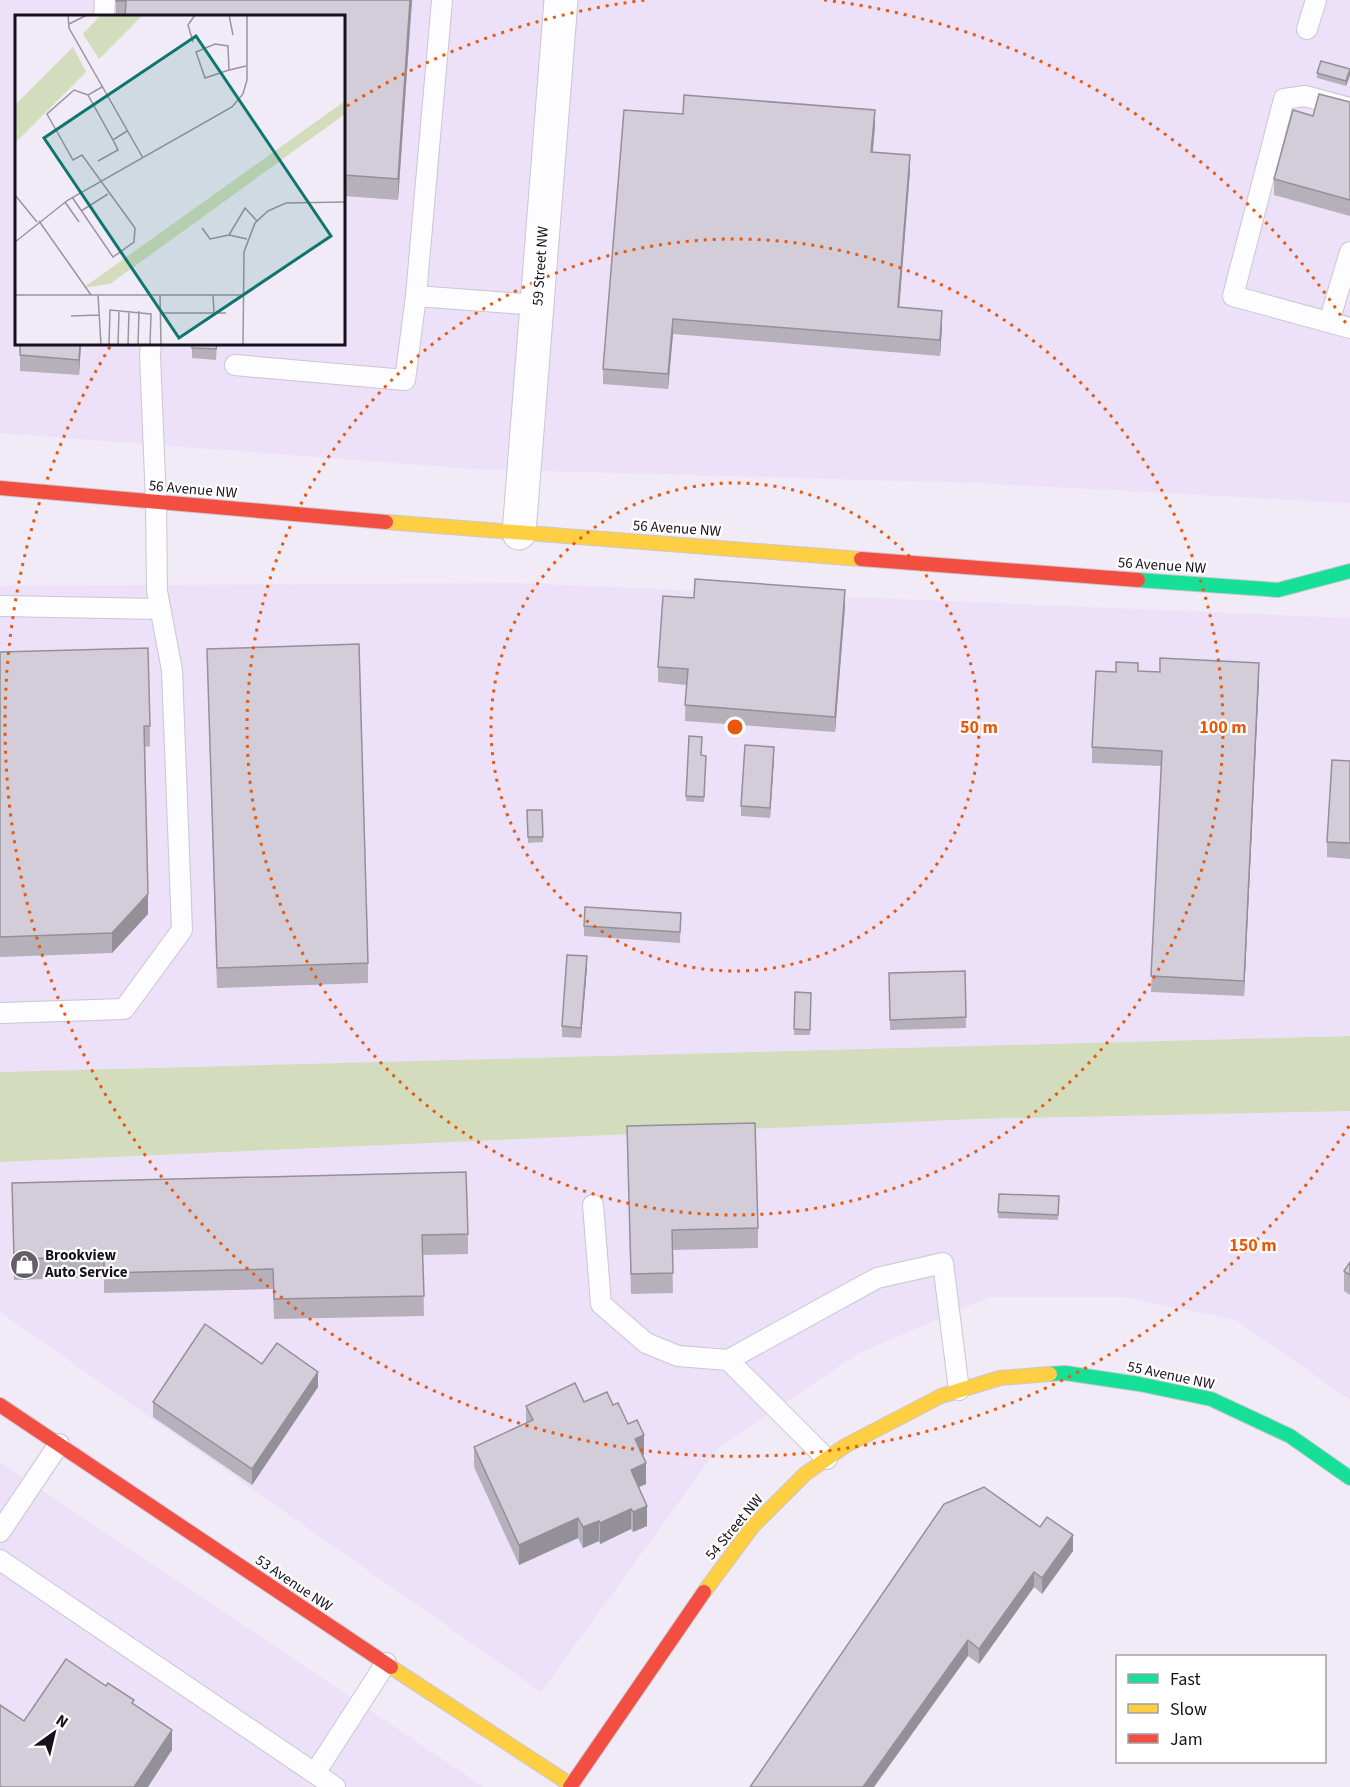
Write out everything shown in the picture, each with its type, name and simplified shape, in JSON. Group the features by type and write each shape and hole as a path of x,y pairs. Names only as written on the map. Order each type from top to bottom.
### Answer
{"street":[{"name":"59 Street NW","path":"519,532 561,0"},
{"name":"56 Avenue NW","path":"0,488 519,532 1278,590 1350,571"},
{"name":"55 Avenue NW","path":"1000,1378 1065,1373 1139,1384 1211,1400 1290,1436 1350,1478"},
{"name":"54 Street NW","path":"571,1786 705,1590 753,1526 805,1474 845,1446 932,1401 1000,1378"},
{"name":"53 Avenue NW","path":"0,1405 571,1786"}],"lane":[{"path":"104,15 105,0"},
{"path":"235,365 405,380 416,296 442,0"},
{"path":"1306,29 1316,0"},
{"path":"1350,108 1305,96 1284,99 1233,296 1350,328"},
{"path":"1329,322 1350,252"},
{"path":"416,296 537,305"},
{"path":"0,1013 124,1009 182,930 172,670 157,591 151,345"},
{"path":"0,606 160,609"},
{"path":"592,1205 601,1304 646,1343 678,1356 728,1360 877,1278 943,1263 959,1390"},
{"path":"728,1360 827,1459"},
{"path":"0,1532 59,1444"},
{"path":"0,1560 335,1787"},
{"path":"315,1773 386,1664"}],"shaded area":[{"path":"0,0 1350,0 1350,503 977,483 474,469 0,433"},
{"path":"514,583 1350,618 1350,1036 0,1072 0,586"},
{"path":"1350,1111 1350,1400 1236,1320 1124,1297 990,1297 857,1354 718,1448 541,1692 0,1312 0,1162 976,1119"},
{"path":"0,1462 484,1787 0,1787"}],"green space":[{"path":"1350,1036 1350,1111 976,1119 0,1162 0,1072"}],"building":[{"path":"410,0 398,179 345,175 345,15 125,15 126,1 116,1"},
{"path":"1321,61 1350,69 1346,81 1317,73"},
{"path":"1319,94 1350,102 1350,200 1274,179 1293,110 1313,116"},
{"path":"684,95 875,110 871,152 910,155 898,307 942,311 940,340 673,319 668,374 603,369 624,110 683,114"},
{"path":"20,345 80,345 79,360 20,355"},
{"path":"192,345 217,345 216,349 192,348"},
{"path":"695,579 845,590 835,717 685,705 688,669 658,667 663,596 694,598"},
{"path":"359,644 368,963 217,968 207,649"},
{"path":"148,648 150,726 144,726 148,894 112,933 0,937 0,652"},
{"path":"1160,658 1259,663 1244,981 1151,976 1162,751 1092,747 1096,671 1116,672 1116,662 1138,663 1138,671 1160,672"},
{"path":"689,736 702,737 701,755 706,756 704,797 686,796"},
{"path":"745,745 774,747 770,808 741,806"},
{"path":"1332,760 1350,761 1350,843 1327,842"},
{"path":"527,810 542,810 543,837 528,837"},
{"path":"585,907 681,913 680,932 584,926"},
{"path":"567,955 587,956 581,1028 562,1026"},
{"path":"965,971 966,1017 890,1020 889,973"},
{"path":"795,992 811,993 810,1030 794,1029"},
{"path":"755,1123 758,1228 672,1230 673,1273 631,1274 627,1126"},
{"path":"466,1172 468,1234 422,1235 424,1296 274,1299 273,1269 104,1273 104,1257 14,1259 12,1183"},
{"path":"999,1194 1059,1196 1058,1215 998,1212"},
{"path":"1350,1262 1350,1275 1344,1271"},
{"path":"205,1324 262,1364 277,1343 318,1372 252,1469 153,1402"},
{"path":"575,1383 584,1402 607,1392 613,1405 618,1403 628,1424 637,1420 644,1435 635,1439 646,1463 631,1470 647,1506 633,1512 631,1509 600,1523 599,1521 583,1527 578,1518 519,1545 474,1447 533,1420 526,1406"},
{"path":"984,1487 1040,1527 1047,1517 1073,1535 1042,1578 1034,1572 979,1649 968,1640 863,1787 750,1787 944,1504"},
{"path":"66,1659 106,1686 108,1683 134,1700 132,1703 172,1730 134,1787 0,1787 0,1705 24,1721"}],"traffic: fast":[{"path":"1138,580 1278,590 1350,571"},
{"path":"1050,1374 1065,1373 1139,1384 1211,1399 1290,1436 1350,1478"}],"traffic: slow":[{"path":"386,522 861,559"},
{"path":"704,1592 753,1526 805,1474 845,1446 941,1396 1000,1378 1050,1374"},
{"path":"391,1667 571,1785"}],"traffic: jam":[{"path":"0,488 386,522"},
{"path":"861,559 1138,580"},
{"path":"0,1405 391,1667"},
{"path":"570,1787 704,1592"}],"place":[{"name":"Brookview Auto Service","path":"24,1264"}]}
